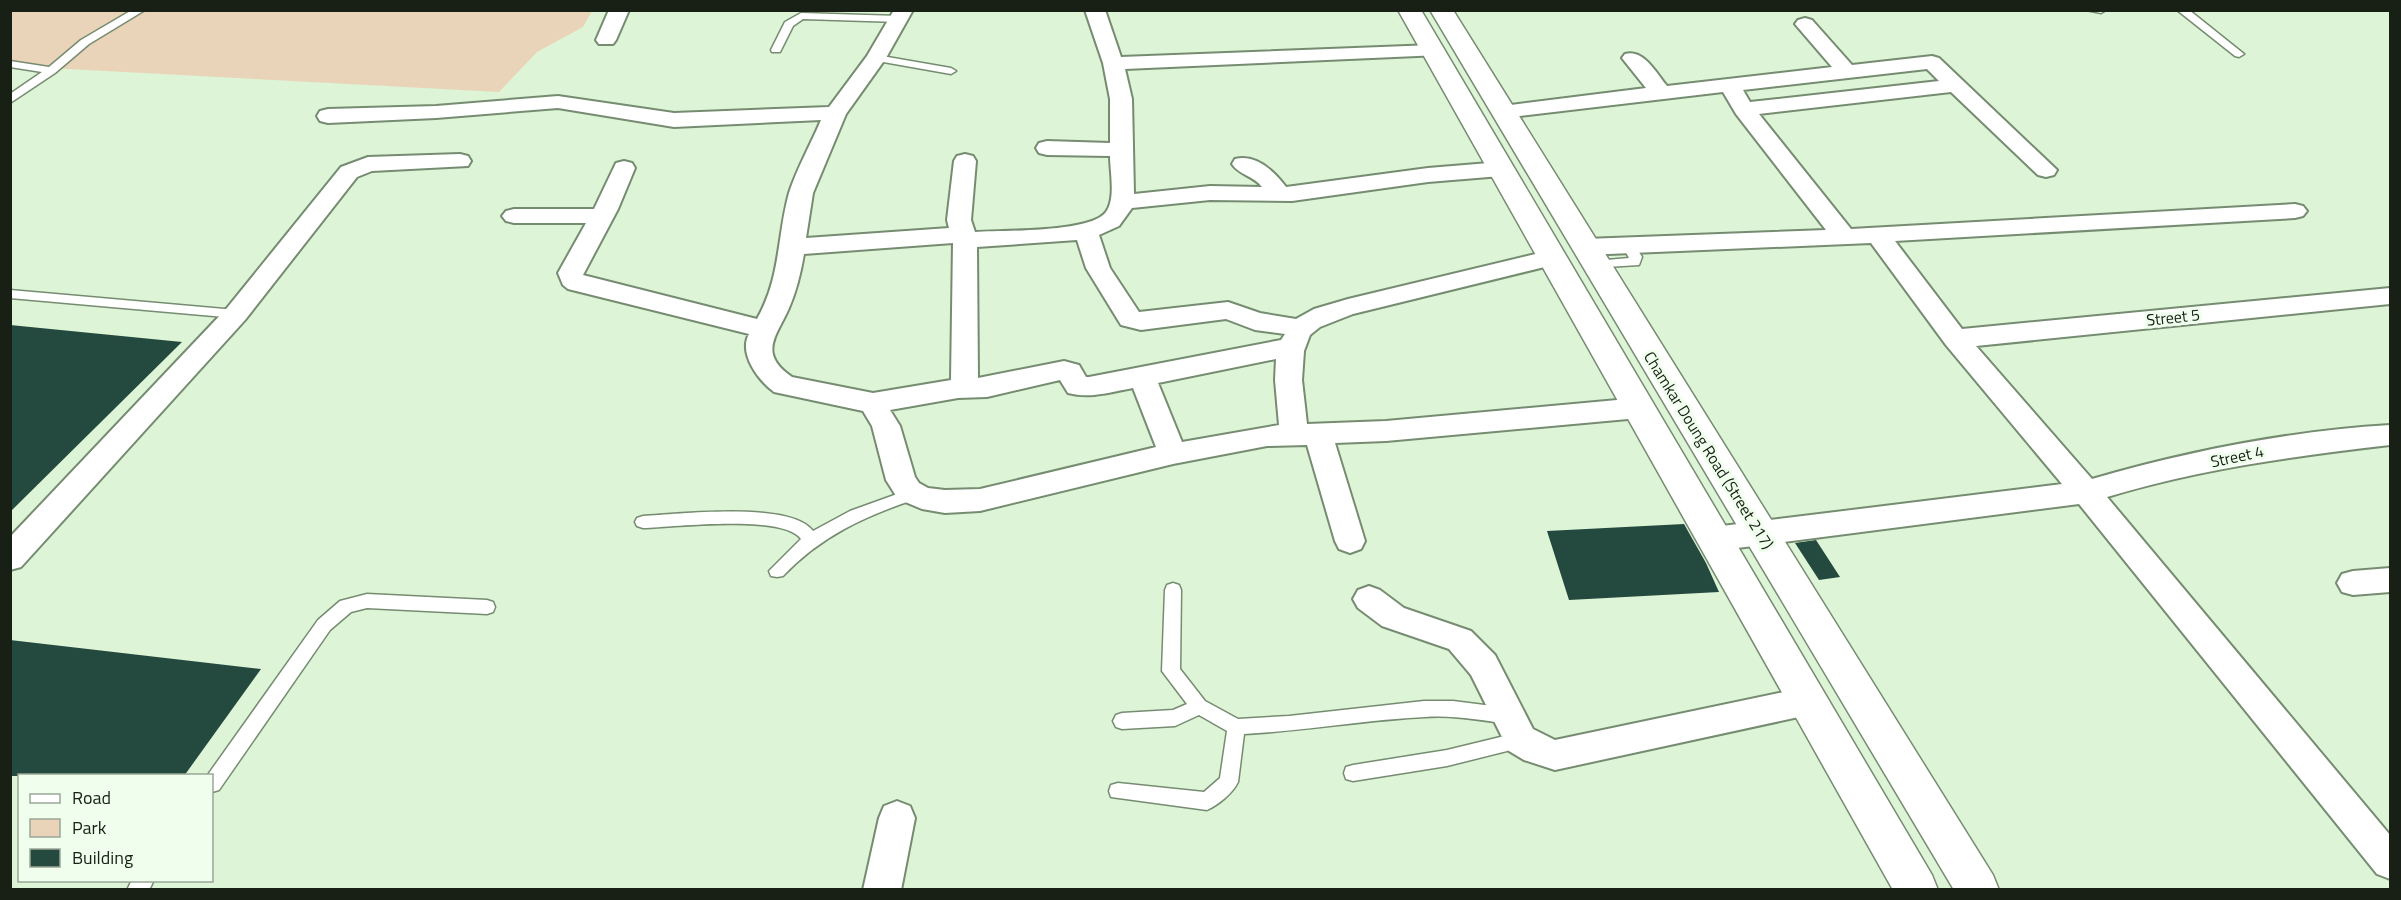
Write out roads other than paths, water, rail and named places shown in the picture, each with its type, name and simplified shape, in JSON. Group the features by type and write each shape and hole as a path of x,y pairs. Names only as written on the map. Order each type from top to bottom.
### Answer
{"main road":[{"path":"1409,10 1917,890"},
{"name":"Chamkar Doung Road (Street 217)","path":"1441,10 1978,890"}],"street":[{"path":"606,40 619,10"},
{"path":"792,247 1086,231 1106,225 1116,216 1122,201 1121,99 1113,63 1095,10"},
{"path":"901,15 876,58 835,113 801,193 790,264 776,308 763,329 759,351 774,378 784,385 873,403 987,387 1058,370 1069,372 1075,383 1084,387 1142,376 1295,337 1315,318 1552,258"},
{"path":"1805,24 1846,72"},
{"path":"1113,63 1433,51"},
{"path":"1632,58 1662,94"},
{"path":"1503,112 1932,62 2046,170"},
{"path":"1730,85 1744,109 1844,237"},
{"path":"1744,109 1956,85"},
{"path":"328,116 436,112 558,102 674,120 835,113"},
{"path":"1047,148 1122,150"},
{"path":"10,558 236,314 349,172 368,164 460,160"},
{"path":"962,389 965,384 964,238 959,220 965,161"},
{"path":"1243,164 1266,176 1280,195"},
{"path":"624,168 602,216 570,273 572,279 577,283 763,329"},
{"path":"1122,201 1147,201 1210,193 1280,195 1428,175 1501,169"},
{"path":"1590,256 1628,245 1844,237 2295,211"},
{"path":"514,216 602,216"},
{"path":"1086,231 1098,268 1130,319 1141,321 1228,310 1295,337"},
{"path":"1878,235 1955,339 2086,492 2391,862"},
{"name":"Street 5","path":"1955,339 2391,296"},
{"path":"1295,337 1289,381 1306,434 1350,542"},
{"path":"1142,376 1173,453"},
{"path":"873,403 887,428 901,483 911,495 929,501 951,502 980,500 1173,453 1267,436 1398,430 1639,408"},
{"name":"Street 4","path":"1714,539 2086,492 2133,478 2280,447 2391,435"},
{"path":"2353,583 2391,580"},
{"path":"1369,599 1393,617 1460,640 1483,664 1514,728 1536,749 1555,755 1809,701"},
{"path":"882,890 897,818"}],"lane":[{"path":"10,100 51,71 85,42 140,10"},
{"path":"2091,10 2101,10"},
{"path":"2182,10 2239,54"},
{"path":"776,50 789,24 801,16 901,15"},
{"path":"876,58 951,71"},
{"path":"10,64 51,71"},
{"path":"10,294 236,314"},
{"path":"777,571 793,552 810,538 844,519 911,495"},
{"path":"643,522 752,519 785,522 803,529 810,538"},
{"path":"1173,590 1171,671 1199,706 1236,727 1289,724 1424,709 1453,709 1514,728"},
{"path":"213,783 324,625 345,606 367,601 487,607"},
{"path":"1122,721 1175,718 1199,706"},
{"path":"1118,791 1207,801 1229,782 1236,727"},
{"path":"1353,773 1447,758 1514,728"}]}
